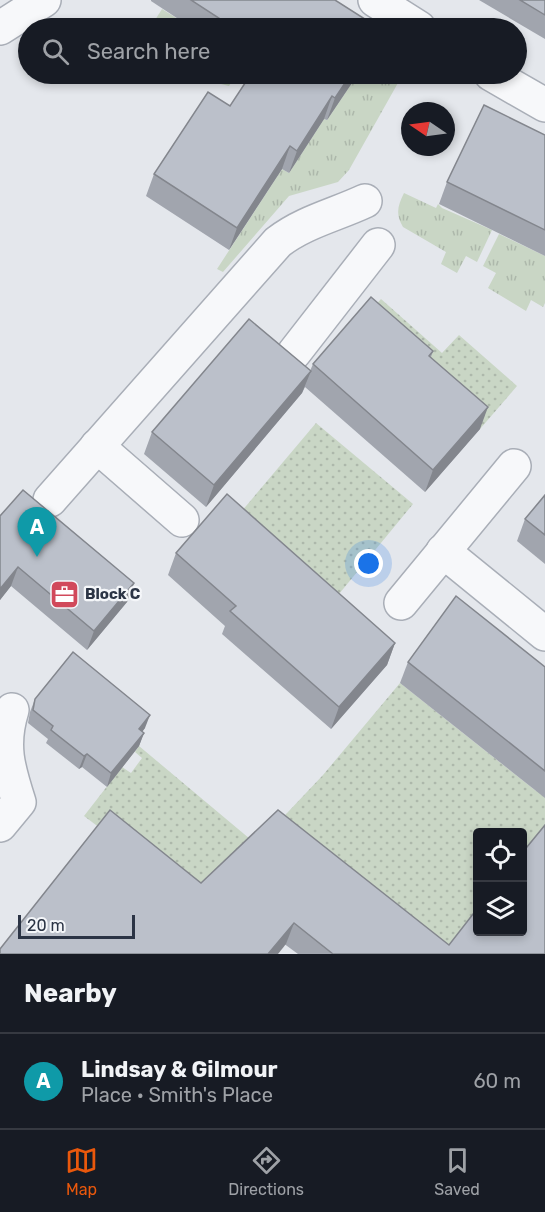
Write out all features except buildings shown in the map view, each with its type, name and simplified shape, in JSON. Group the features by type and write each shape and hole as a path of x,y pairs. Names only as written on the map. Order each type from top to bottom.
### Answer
{"street":[{"path":"0,28 44,0"},
{"path":"375,0 403,18"},
{"path":"508,84 545,105"},
{"path":"50,500 278,242 306,224 365,201"},
{"path":"294,353 378,245"},
{"path":"97,446 182,520"},
{"path":"401,603 514,466"},
{"path":"443,551 545,634"},
{"path":"9,814 5,739 12,710"}],"green space":[{"path":"162,9 176,18 156,18"},
{"path":"351,84 397,84 349,170 338,182 289,196 223,272 217,269 282,169 289,173 324,119 327,120"},
{"path":"404,193 436,208 438,204 442,208 492,230 477,262 466,256 457,273 441,264 446,252 403,227 398,210"},
{"path":"499,234 545,256 545,303 543,307 531,300 526,311 488,288 496,273 483,266"},
{"path":"381,299 442,353 459,335 517,386 480,429 363,319"},
{"path":"316,423 413,504 339,594 241,512"},
{"path":"400,683 536,791 545,783 545,837 527,860 527,828 473,828 473,926 451,954 270,831 323,775"},
{"path":"139,746 256,844 197,901 84,816 122,767 131,773 142,758 135,752"}],"place":[{"name":"Lindsay & Gilmour","path":"37,557"},
{"name":"Block C","path":"64,594"}]}
